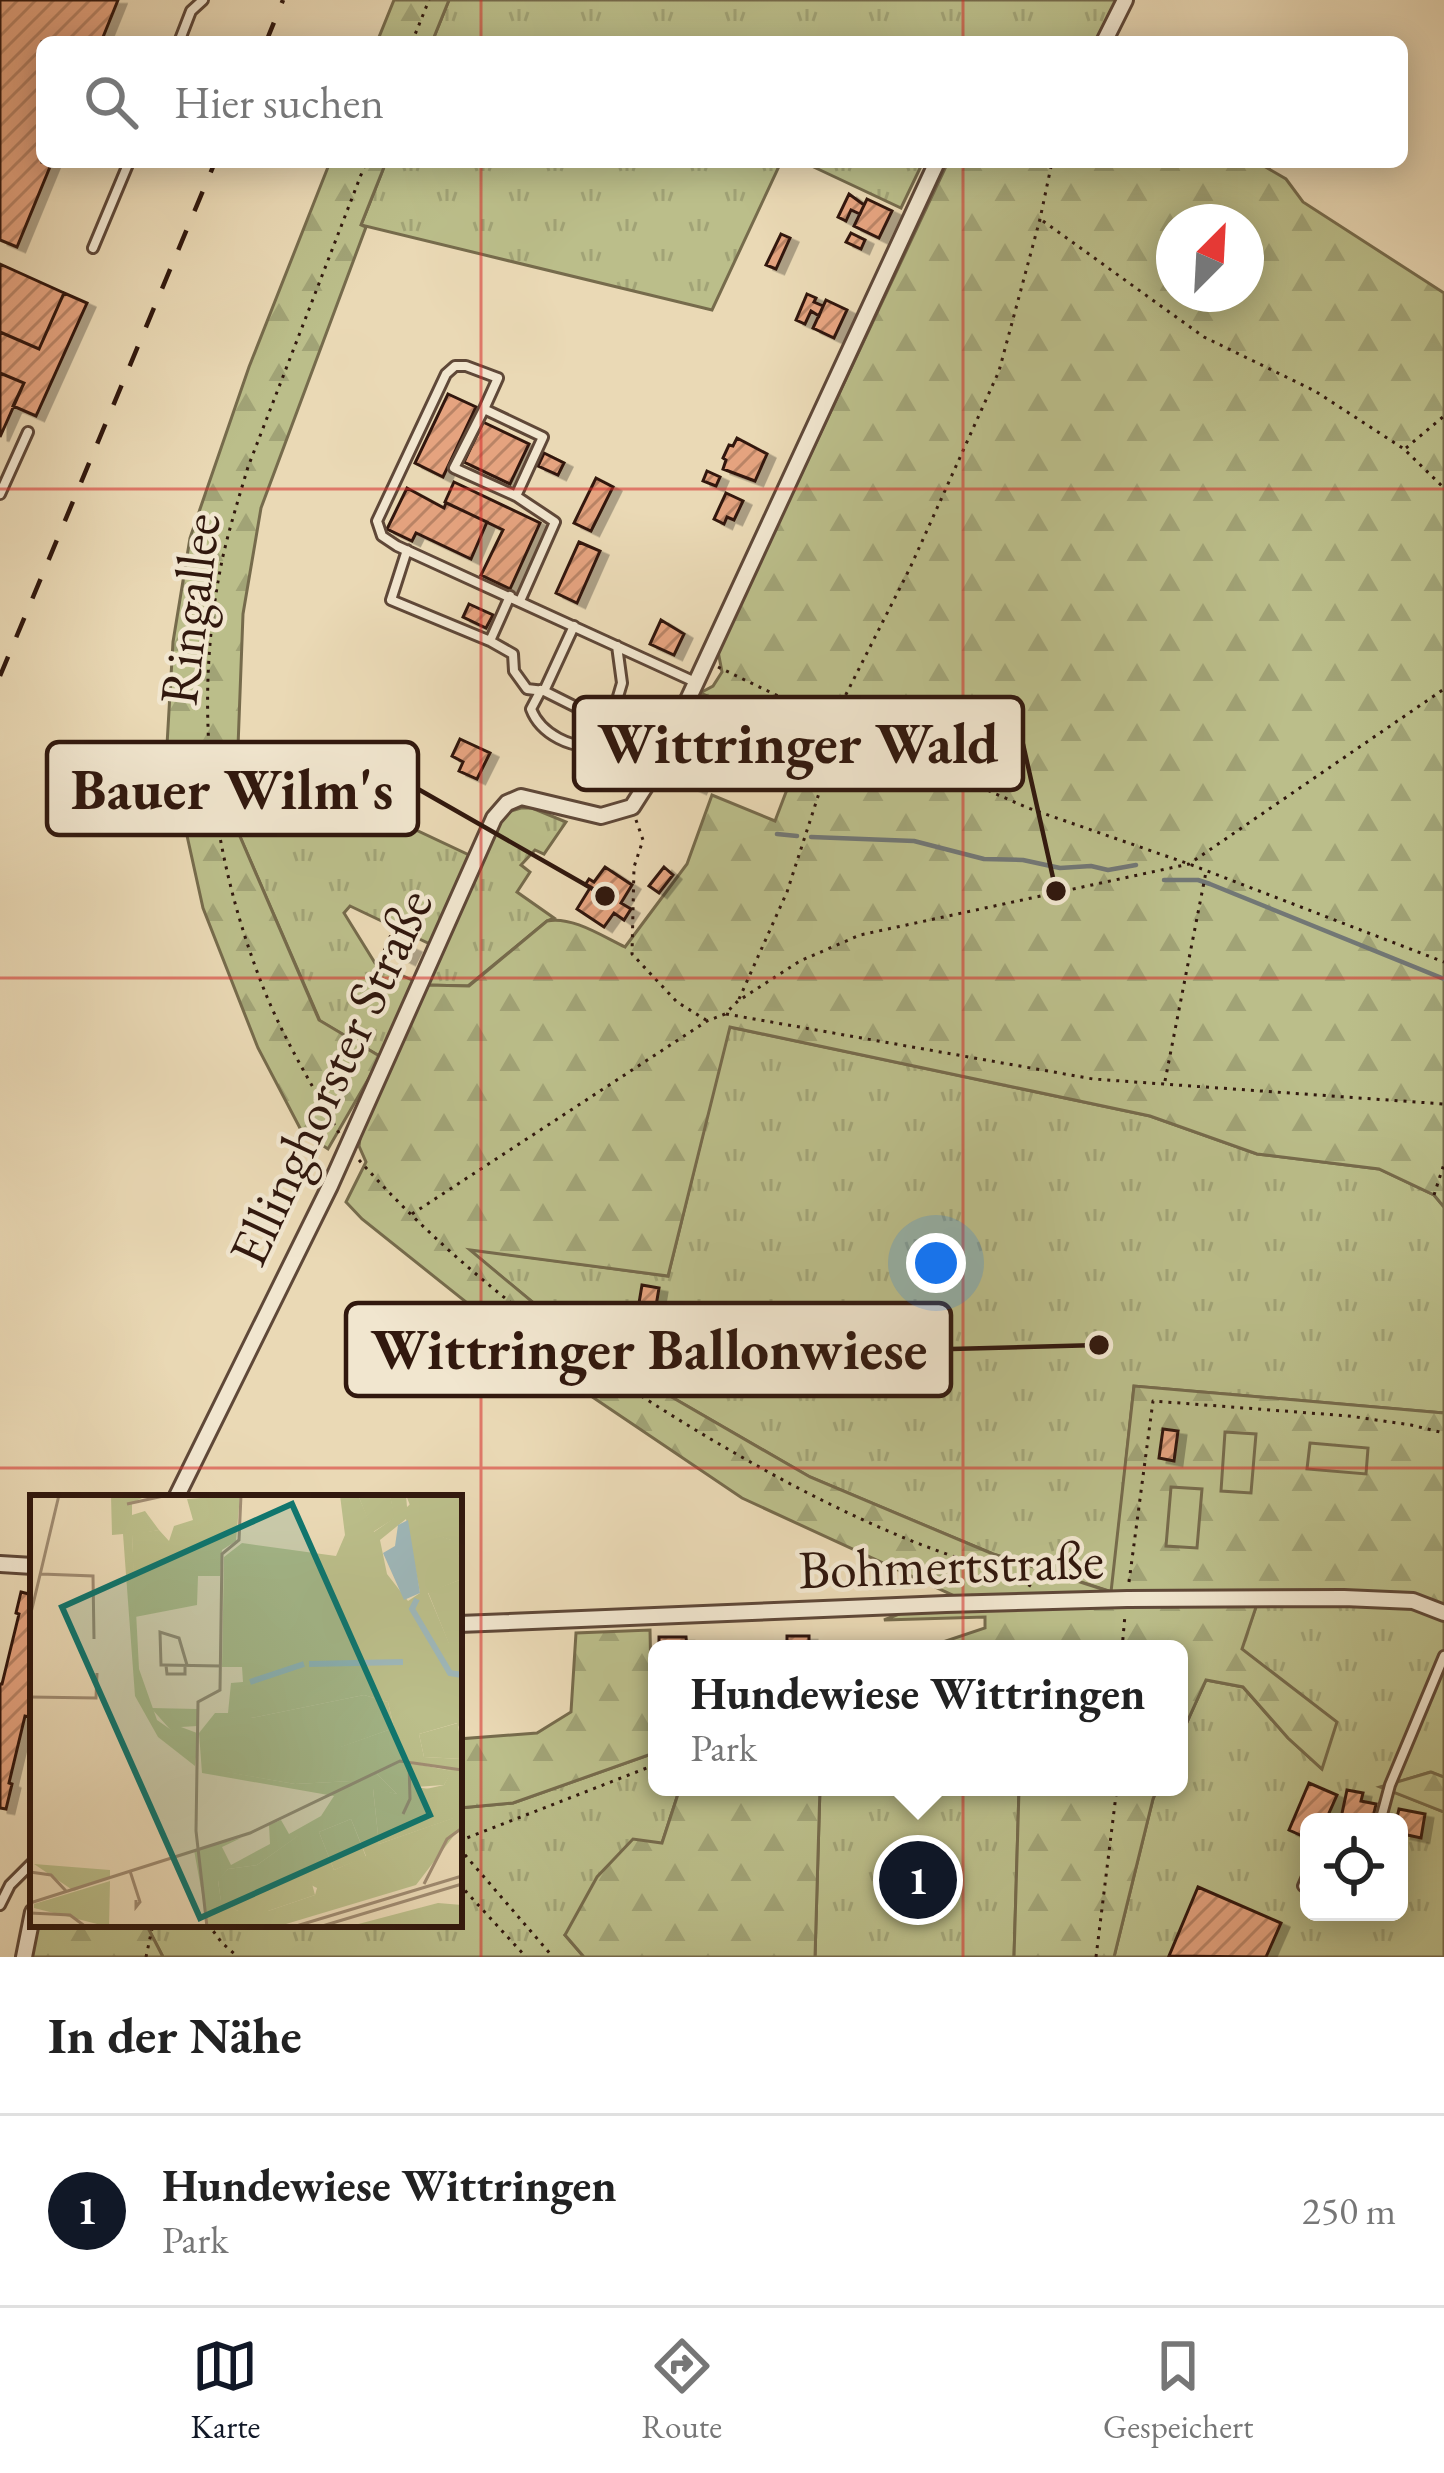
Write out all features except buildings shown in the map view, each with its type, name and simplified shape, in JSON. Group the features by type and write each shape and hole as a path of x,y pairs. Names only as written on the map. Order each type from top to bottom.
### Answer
{"street":[{"path":"1108,36 1125,0"},
{"path":"632,807 655,771 934,168"},
{"name":"Ellinghorster Straße","path":"177,1495 348,1148 494,818 507,803 521,797 601,816 632,807"},
{"path":"0,1564 30,1566"},
{"name":"Bohmertstraße","path":"462,1624 1126,1599 1413,1600 1444,1613"},
{"path":"24,1957 30,1927"}],"lane":[{"path":"181,36 191,11 203,0"},
{"path":"93,248 126,168"},
{"path":"490,641 515,599 555,522 517,496 454,468 498,378 455,366 446,374 377,521 382,536 407,550 515,599 574,626 695,682"},
{"path":"484,409 543,436 517,496"},
{"path":"0,494 28,432"},
{"path":"407,550 391,600 513,654 514,671 527,688 543,690 602,720 608,718 622,683 617,646"},
{"path":"574,626 531,709 535,721 546,732 587,747 598,743 608,718"},
{"path":"1382,1813 1444,1656"},
{"path":"0,1905 10,1885 30,1865"}],"path":[{"path":"414,36 429,0"},
{"name":"Ringallee","path":"364,168 241,490 223,556 209,655 207,702 224,869 264,990 293,1052 348,1148 459,1262 563,1345 741,1458 903,1538 1022,1581 1054,1600"},
{"path":"738,1001 788,892 822,784 832,722 910,568 999,370 1051,168"},
{"path":"1040,219 1204,337 1316,391 1404,449 1444,488"},
{"path":"1404,449 1444,416"},
{"path":"705,661 1028,808 1444,962"},
{"path":"411,1215 800,961 860,935 1189,864 1444,689"},
{"path":"632,807 643,840 634,867 632,954 677,1002 707,1021"},
{"path":"1165,1084 1206,871"},
{"path":"725,1014 1093,1079 1444,1104"},
{"path":"1434,1195 1444,1164"},
{"path":"1122,1640 1154,1401 1348,1416 1444,1432"},
{"path":"462,1844 648,1768"},
{"path":"1096,1957 1116,1796"},
{"path":"462,1849 554,1957"},
{"path":"462,1887 526,1957"},
{"path":"146,1957 152,1927"},
{"path":"210,1927 238,1957"}],"green space":[{"path":"394,0 449,0 434,36 379,36"},
{"path":"449,0 1118,0 1100,36 434,36"},
{"path":"328,168 384,168 261,508 243,614 238,747 229,744 232,818 319,1020 381,1057 328,1149 302,1132 258,1048 203,908 167,745 173,642 190,538 249,367"},
{"path":"384,168 778,168 712,310 361,225"},
{"path":"816,168 920,168 901,208"},
{"path":"945,168 1267,168 1286,179 1303,202 1444,293 1444,1207 1434,1195 1379,1169 1257,1154 1150,1116 730,1027 668,1276 470,1250 554,1320 644,1381 810,1477 993,1554 1111,1592 1134,1386 1444,1413 1444,1613 1413,1601 1259,1598 1242,1649 1337,1722 1322,1769 1243,1687 1206,1680 1188,1720 1188,1640 949,1640 985,1628 985,1617 884,1620 950,1594 742,1498 545,1365 346,1202 366,1162 360,1138 426,985 469,986 547,921 577,924 625,947 687,864 712,795 775,821 807,737 700,693 713,686 722,672 718,651"},
{"path":"229,742 469,855 430,944 350,906 344,913 375,963 414,981 381,1057 320,1021 232,818"},
{"path":"521,808 566,822 544,854 535,850 521,865 530,872 517,892 554,918 468,986 426,985 501,820"},
{"path":"729,1027 1150,1116 1257,1154 1379,1169 1434,1195 1444,1207 1444,1413 1134,1386 1112,1592 993,1554 810,1477 644,1381 554,1320 468,1249 668,1276"},
{"path":"1225,1432 1256,1434 1251,1493 1221,1491"},
{"path":"1310,1443 1368,1448 1366,1474 1307,1469"},
{"path":"1171,1487 1202,1489 1197,1548 1166,1546"},
{"path":"1259,1598 1413,1601 1444,1613 1444,1777 1430,1772 1382,1787 1444,1812 1444,1957 1114,1957 1154,1796 1188,1796 1188,1720 1206,1680 1243,1687 1321,1768 1336,1722 1241,1649"},
{"path":"650,1630 648,1755 513,1803 462,1808 462,1739 537,1733 571,1712 576,1633"},
{"path":"648,1755 648,1796 677,1796 662,1843 565,1935 584,1957 163,1957 148,1927 462,1927 462,1808 513,1803"},
{"path":"1431,1772 1444,1777 1444,1812 1380,1787"},
{"path":"677,1796 820,1796 815,1957 584,1957 565,1935 597,1877 633,1839 662,1843"},
{"path":"820,1796 1019,1796 1014,1957 815,1957"},
{"path":"1019,1796 1154,1796 1114,1957 1014,1957"},
{"path":"35,1927 148,1927 163,1957 28,1957"}],"waterway":[{"path":"777,834 797,836"},
{"path":"811,837 914,841 984,859 1060,868 1108,870 1136,865"},
{"path":"1164,880 1210,884 1444,979"}],"railway":[{"path":"268,36 283,0"},
{"path":"0,676 212,168"}],"place":[{"name":"Wittringer Wald","path":"1056,891"},
{"name":"Bauer Wilm's","path":"605,896"},
{"name":"Wittringer Ballonwiese","path":"1099,1345"},
{"name":"Hundewiese Wittringen","path":"918,1880"}]}
